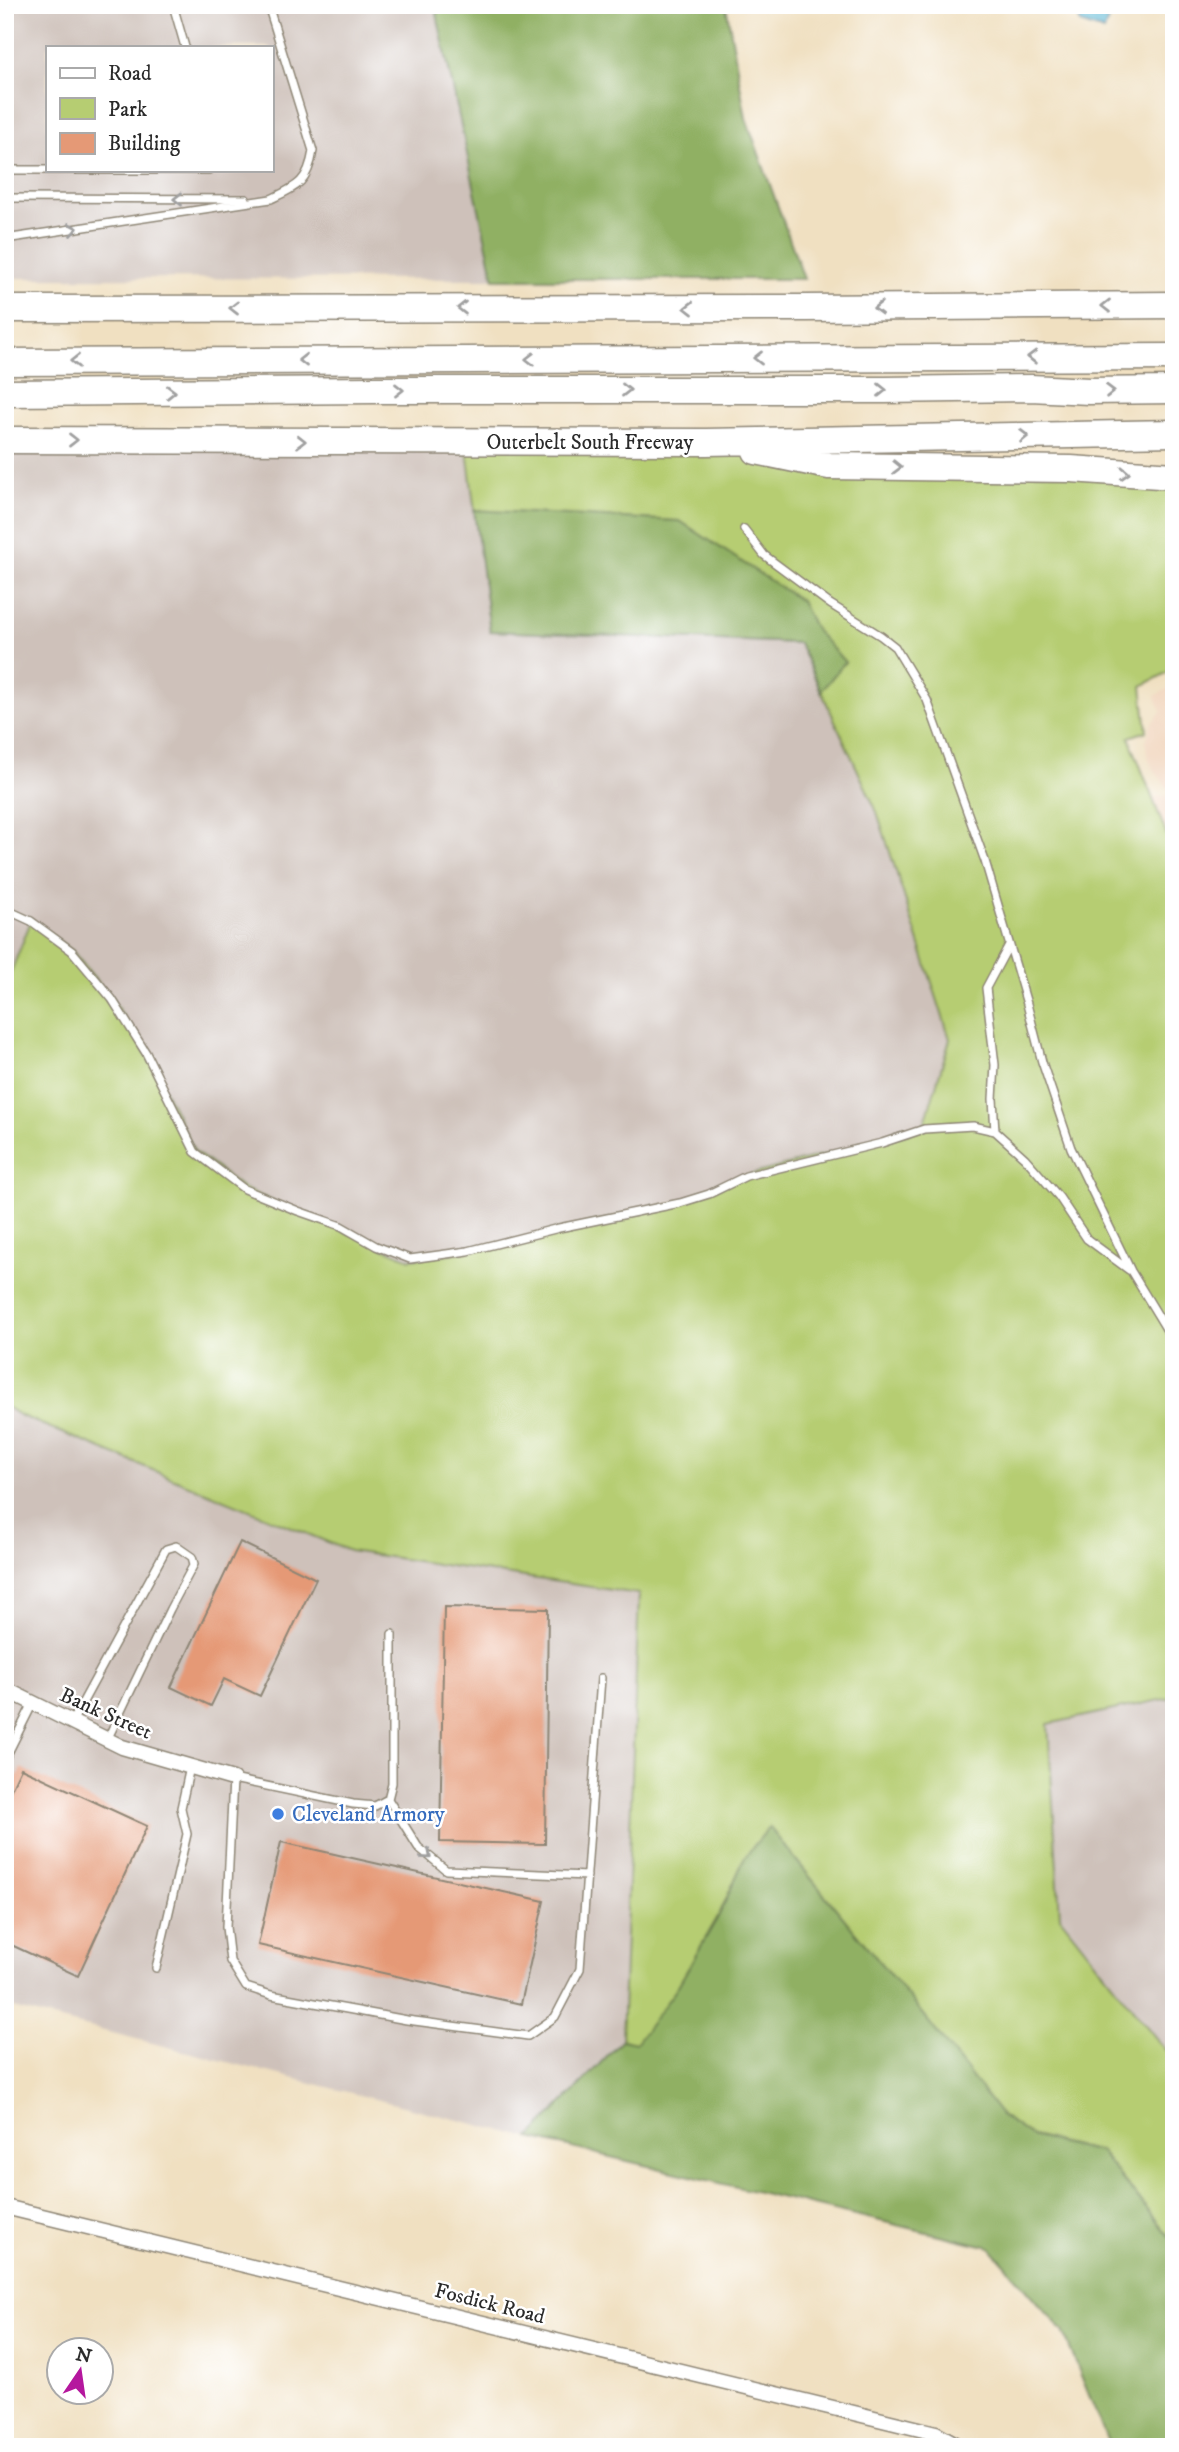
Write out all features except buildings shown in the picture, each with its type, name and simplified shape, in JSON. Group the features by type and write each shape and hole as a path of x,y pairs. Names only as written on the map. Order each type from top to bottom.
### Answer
{"highway":[{"path":"5,309 1174,305"},
{"path":"5,362 1174,356"},
{"path":"5,393 1031,388 1089,391 1174,390"},
{"name":"Outerbelt South Freeway","path":"5,440 706,442 1174,433"},
{"path":"706,442 829,466 1071,469 1174,476"}],"street":[{"name":"Bank Street","path":"5,1689 122,1747 233,1779"},
{"name":"Fosdick Road","path":"5,2207 936,2433 961,2447"}],"lane":[{"path":"173,5 185,46"},
{"path":"5,239 271,199 298,186 310,170 313,151 268,5"},
{"path":"5,170 46,170"},
{"path":"5,198 271,199"},
{"path":"744,529 764,555 830,604 895,647 927,700 985,861 1027,1003 1041,1062 1071,1149 1131,1271 1174,1342"},
{"path":"5,909 31,921 72,951 112,999 146,1053 195,1152 244,1189 341,1226 376,1246 410,1259 468,1251 559,1228 680,1203 709,1194 746,1176 882,1143 924,1129 973,1126 995,1131 1025,1158 1059,1196 1087,1239 1131,1271"},
{"path":"995,1131 995,1065 986,988 1009,945"},
{"path":"72,1722 166,1549 176,1546 192,1557 194,1564 107,1740"},
{"path":"392,1634 392,1783 388,1799 418,1847 446,1870 587,1876"},
{"path":"388,1799 375,1806 353,1804 233,1779 226,1927 230,1961 246,1987 271,1995 407,2020 528,2036 555,2017 580,1969 601,1678"},
{"path":"5,1759 33,1703"},
{"path":"156,1968 187,1834 181,1808 190,1767"}],"shaded area":[{"path":"5,5 435,5 494,279 5,278"},
{"path":"5,441 466,442 490,631 799,643 877,812 950,1039 924,1129 709,1194 532,1236 410,1259 244,1189 195,1152 5,987"},
{"path":"1174,685 1174,854 1152,798 1169,795 1170,792 1152,767 1146,741 1152,723 1162,711 1155,696"},
{"path":"5,1406 19,1415 349,1551 639,1594 622,2040 530,2138 5,2006"},
{"path":"1174,1697 1174,2061 1060,1917 1048,1724"}],"green space":[{"path":"435,5 726,5 746,118 804,279 494,279"},
{"path":"466,442 706,442 829,466 1174,476 1174,669 1142,686 1147,731 1129,737 1174,854 1174,1697 1048,1724 1060,1917 1174,2061 1174,2242 1100,2152 622,2040 639,1594 349,1551 19,1415 5,1406 5,987 31,921 72,951 112,999 146,1053 195,1152 244,1189 410,1259 468,1251 680,1203 746,1176 923,1129 950,1039 877,812 799,643 490,631"},
{"path":"474,510 680,521 801,601 816,631 845,662 821,691 799,643 490,631"},
{"path":"769,1827 929,2022 1001,2115 1031,2136 1100,2152 1174,2242 1174,2447 1110,2447 1063,2331 990,2247 530,2138 622,2040 636,2043 675,1991 719,1915 745,1857"}],"water":[{"path":"1077,5 1113,5 1104,31 1080,23"}],"place":[{"name":"Cleveland Armory","path":"278,1814"}]}
